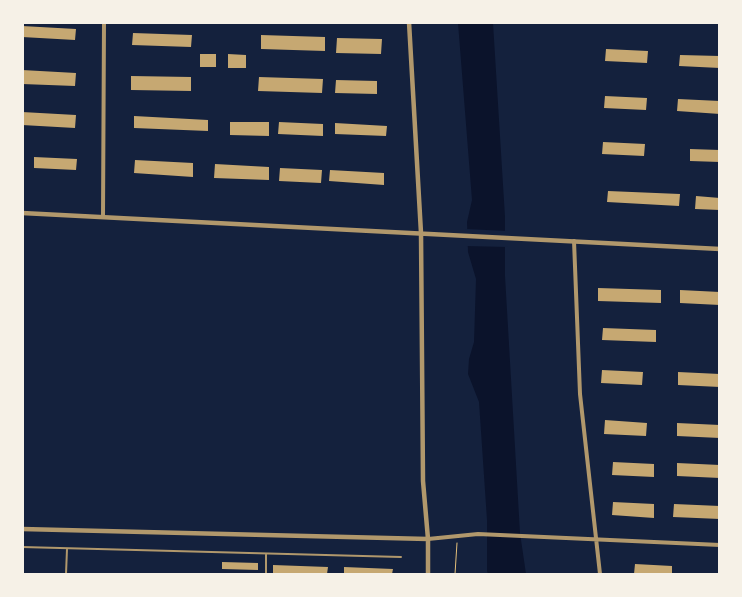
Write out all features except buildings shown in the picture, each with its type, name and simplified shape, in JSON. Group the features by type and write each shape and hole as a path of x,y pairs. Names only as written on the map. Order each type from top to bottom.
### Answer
{"street":[{"path":"103,216 104,22"},
{"path":"408,22 421,233 423,481 428,539 428,574"},
{"path":"22,213 720,249"},
{"path":"574,241 580,394 585,453 600,574"},
{"path":"22,529 428,539 478,534 720,545"}],"lane":[{"path":"22,548 401,557"},
{"path":"66,574 67,548"},
{"path":"266,554 266,574"}],"path":[{"path":"455,574 457,535"}],"water":[{"path":"458,23 493,23 505,217 505,276 520,533 526,574 488,574 487,571 487,520 479,402 468,374 469,359 474,342 476,279 468,252 467,222 472,200"}],"pier":[{"path":"465,229 508,231 508,247 465,246"}]}
